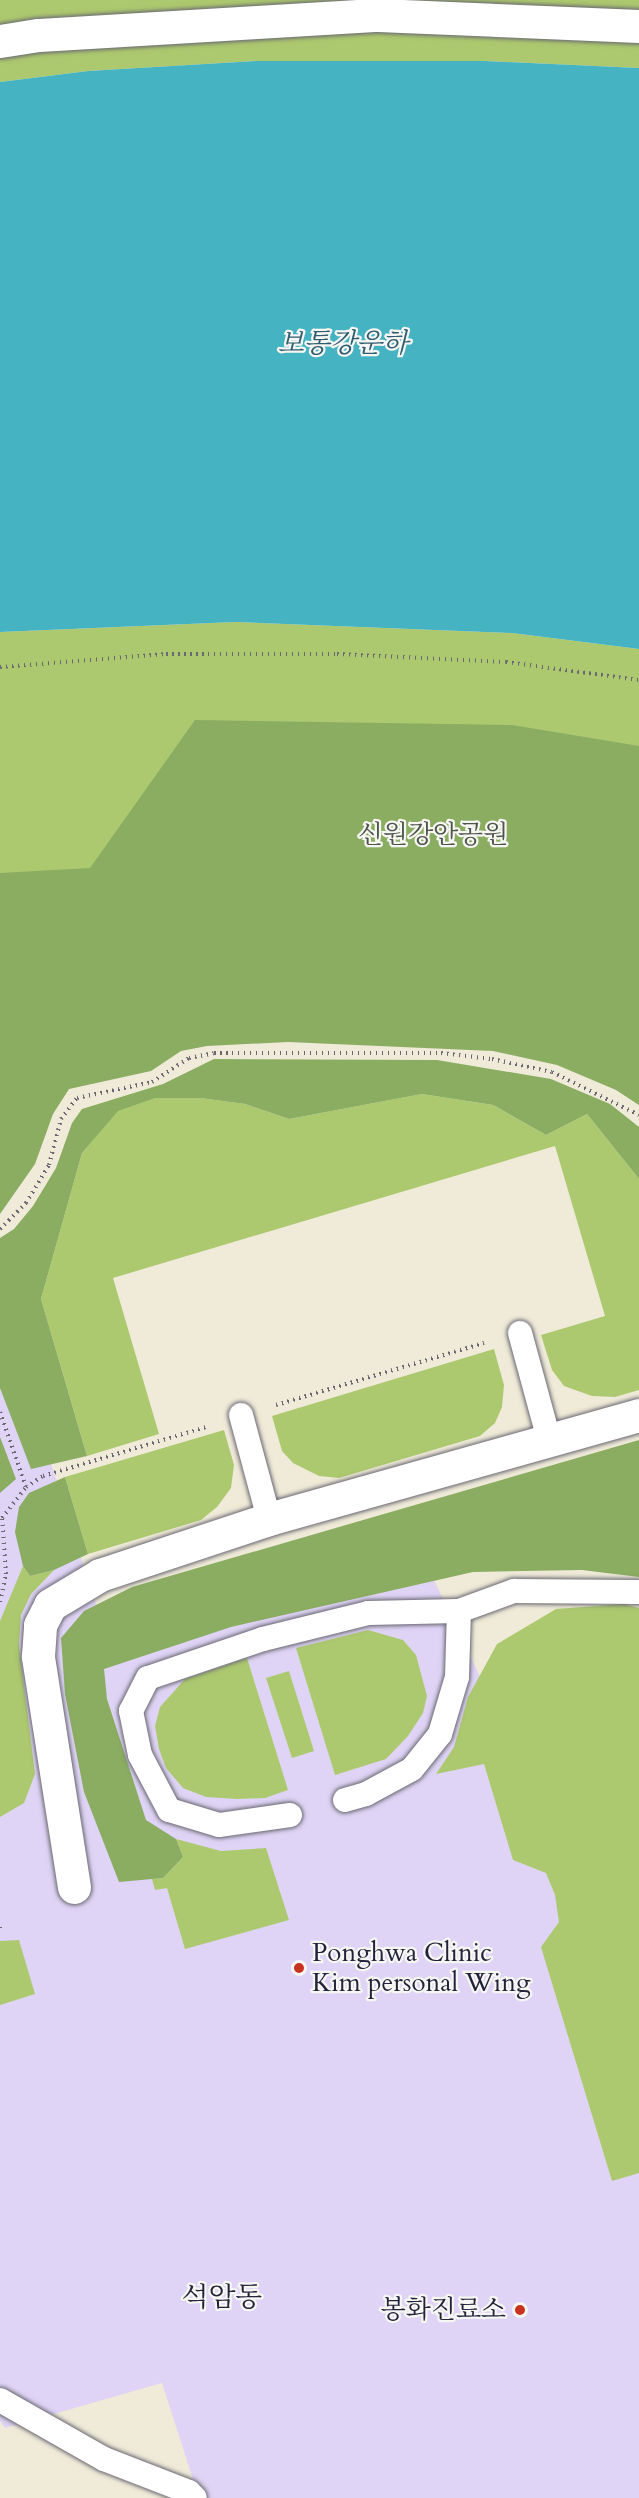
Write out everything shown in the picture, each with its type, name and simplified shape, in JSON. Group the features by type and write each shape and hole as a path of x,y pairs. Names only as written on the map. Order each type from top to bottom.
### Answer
{"street":[{"path":"0,41 39,35 378,15 639,26"},
{"path":"74,1887 38,1656 40,1625 50,1605 100,1575 269,1520 639,1415"}],"lane":[{"path":"520,1333 549,1440"},
{"path":"242,1415 269,1520"},
{"path":"290,1815 219,1825 169,1810 140,1755 131,1711 148,1678 263,1639 368,1613 459,1611 514,1591 639,1592"},
{"path":"345,1800 366,1794 412,1769 440,1734 457,1677 459,1611"},
{"path":"0,2400 104,2459 189,2492 195,2498"}],"path":[{"path":"0,667 166,654 337,654 506,662 639,680"},
{"path":"0,1229 26,1203 50,1166 62,1119 77,1098 152,1082 189,1058 214,1053 441,1053 492,1059 552,1072 639,1115"},
{"path":"0,1412 26,1487"}],"shaded area":[{"name":"Ponghwa Clinic Kim personal Wing","path":"0,1317 47,1451 110,1648 425,1561 558,1841 639,2095 639,2498 199,2498 162,2383 5,2428 0,2421"}],"green space":[{"path":"0,0 639,0 639,68 485,61 256,61 88,71 0,82"},
{"name":"신원강안공원","path":"235,622 512,633 639,649 639,1105 575,1062 263,1017 0,1006 0,632"},
{"name":"신원강안공원","path":"195,720 512,725 639,746 639,1105 616,1090 557,1065 493,1051 288,1042 207,1046 181,1051 151,1071 69,1089 53,1114 35,1164 0,1214 0,873 90,868"},
{"path":"214,1059 437,1060 551,1079 610,1104 639,1127 639,1179 587,1114 546,1135 493,1105 422,1094 289,1119 245,1104 200,1098 156,1098 118,1111 82,1153 41,1299 87,1456 31,1469 0,1388 0,1238 14,1229 33,1206 56,1168 72,1123 82,1109 163,1084"},
{"path":"422,1094 493,1105 546,1135 587,1114 639,1179 639,1390 615,1397 592,1396 564,1386 552,1370 541,1335 605,1316 555,1146 113,1278 159,1434 87,1456 41,1299 82,1153 117,1111 156,1098 200,1098 245,1104 289,1119"},
{"path":"494,1349 504,1385 502,1407 495,1423 480,1436 339,1478 319,1476 293,1463 282,1451 272,1416"},
{"path":"224,1430 234,1465 231,1488 217,1507 201,1520 88,1554 65,1477"},
{"path":"0,1437 16,1479 0,1493"},
{"path":"639,1440 639,1577 582,1570 473,1572 231,1627 104,1669 107,1699 146,1820 176,1839 183,1857 163,1878 119,1882 84,1792 65,1694 61,1638 84,1611 132,1587"},
{"path":"65,1477 88,1554 54,1570 30,1576 23,1566 15,1532 19,1507 29,1493"},
{"path":"23,1566 30,1576 54,1570 31,1594 21,1615 19,1645 35,1774 24,1803 0,1817 0,1621"},
{"path":"624,1604 639,1608 639,2173 612,2181 541,1947 559,1922 555,1895 546,1873 513,1860 484,1764 436,1774 454,1747 468,1697 497,1644 556,1609"},
{"path":"368,1630 403,1640 416,1655 427,1696 423,1713 408,1736 386,1759 335,1775 296,1648"},
{"path":"247,1658 288,1790 265,1798 206,1797 183,1788 166,1768 159,1749 155,1726 160,1707 185,1679"},
{"path":"289,1671 314,1751 292,1758 266,1678"},
{"path":"176,1839 221,1851 266,1848 289,1920 185,1949 167,1888 155,1890 152,1879 163,1878 183,1857"},
{"path":"19,1940 35,1994 0,2005 0,1941"}],"water":[{"name":"보통강운하","path":"256,61 485,61 639,68 639,649 512,633 235,622 0,632 0,82 88,71"}],"place":[{"name":"Ponghwa Clinic Kim personal Wing","path":"299,1968"},
{"name":"봉화진료소","path":"520,2310"}],"district":[{"name":"석암동","path":"222,2297"}]}
